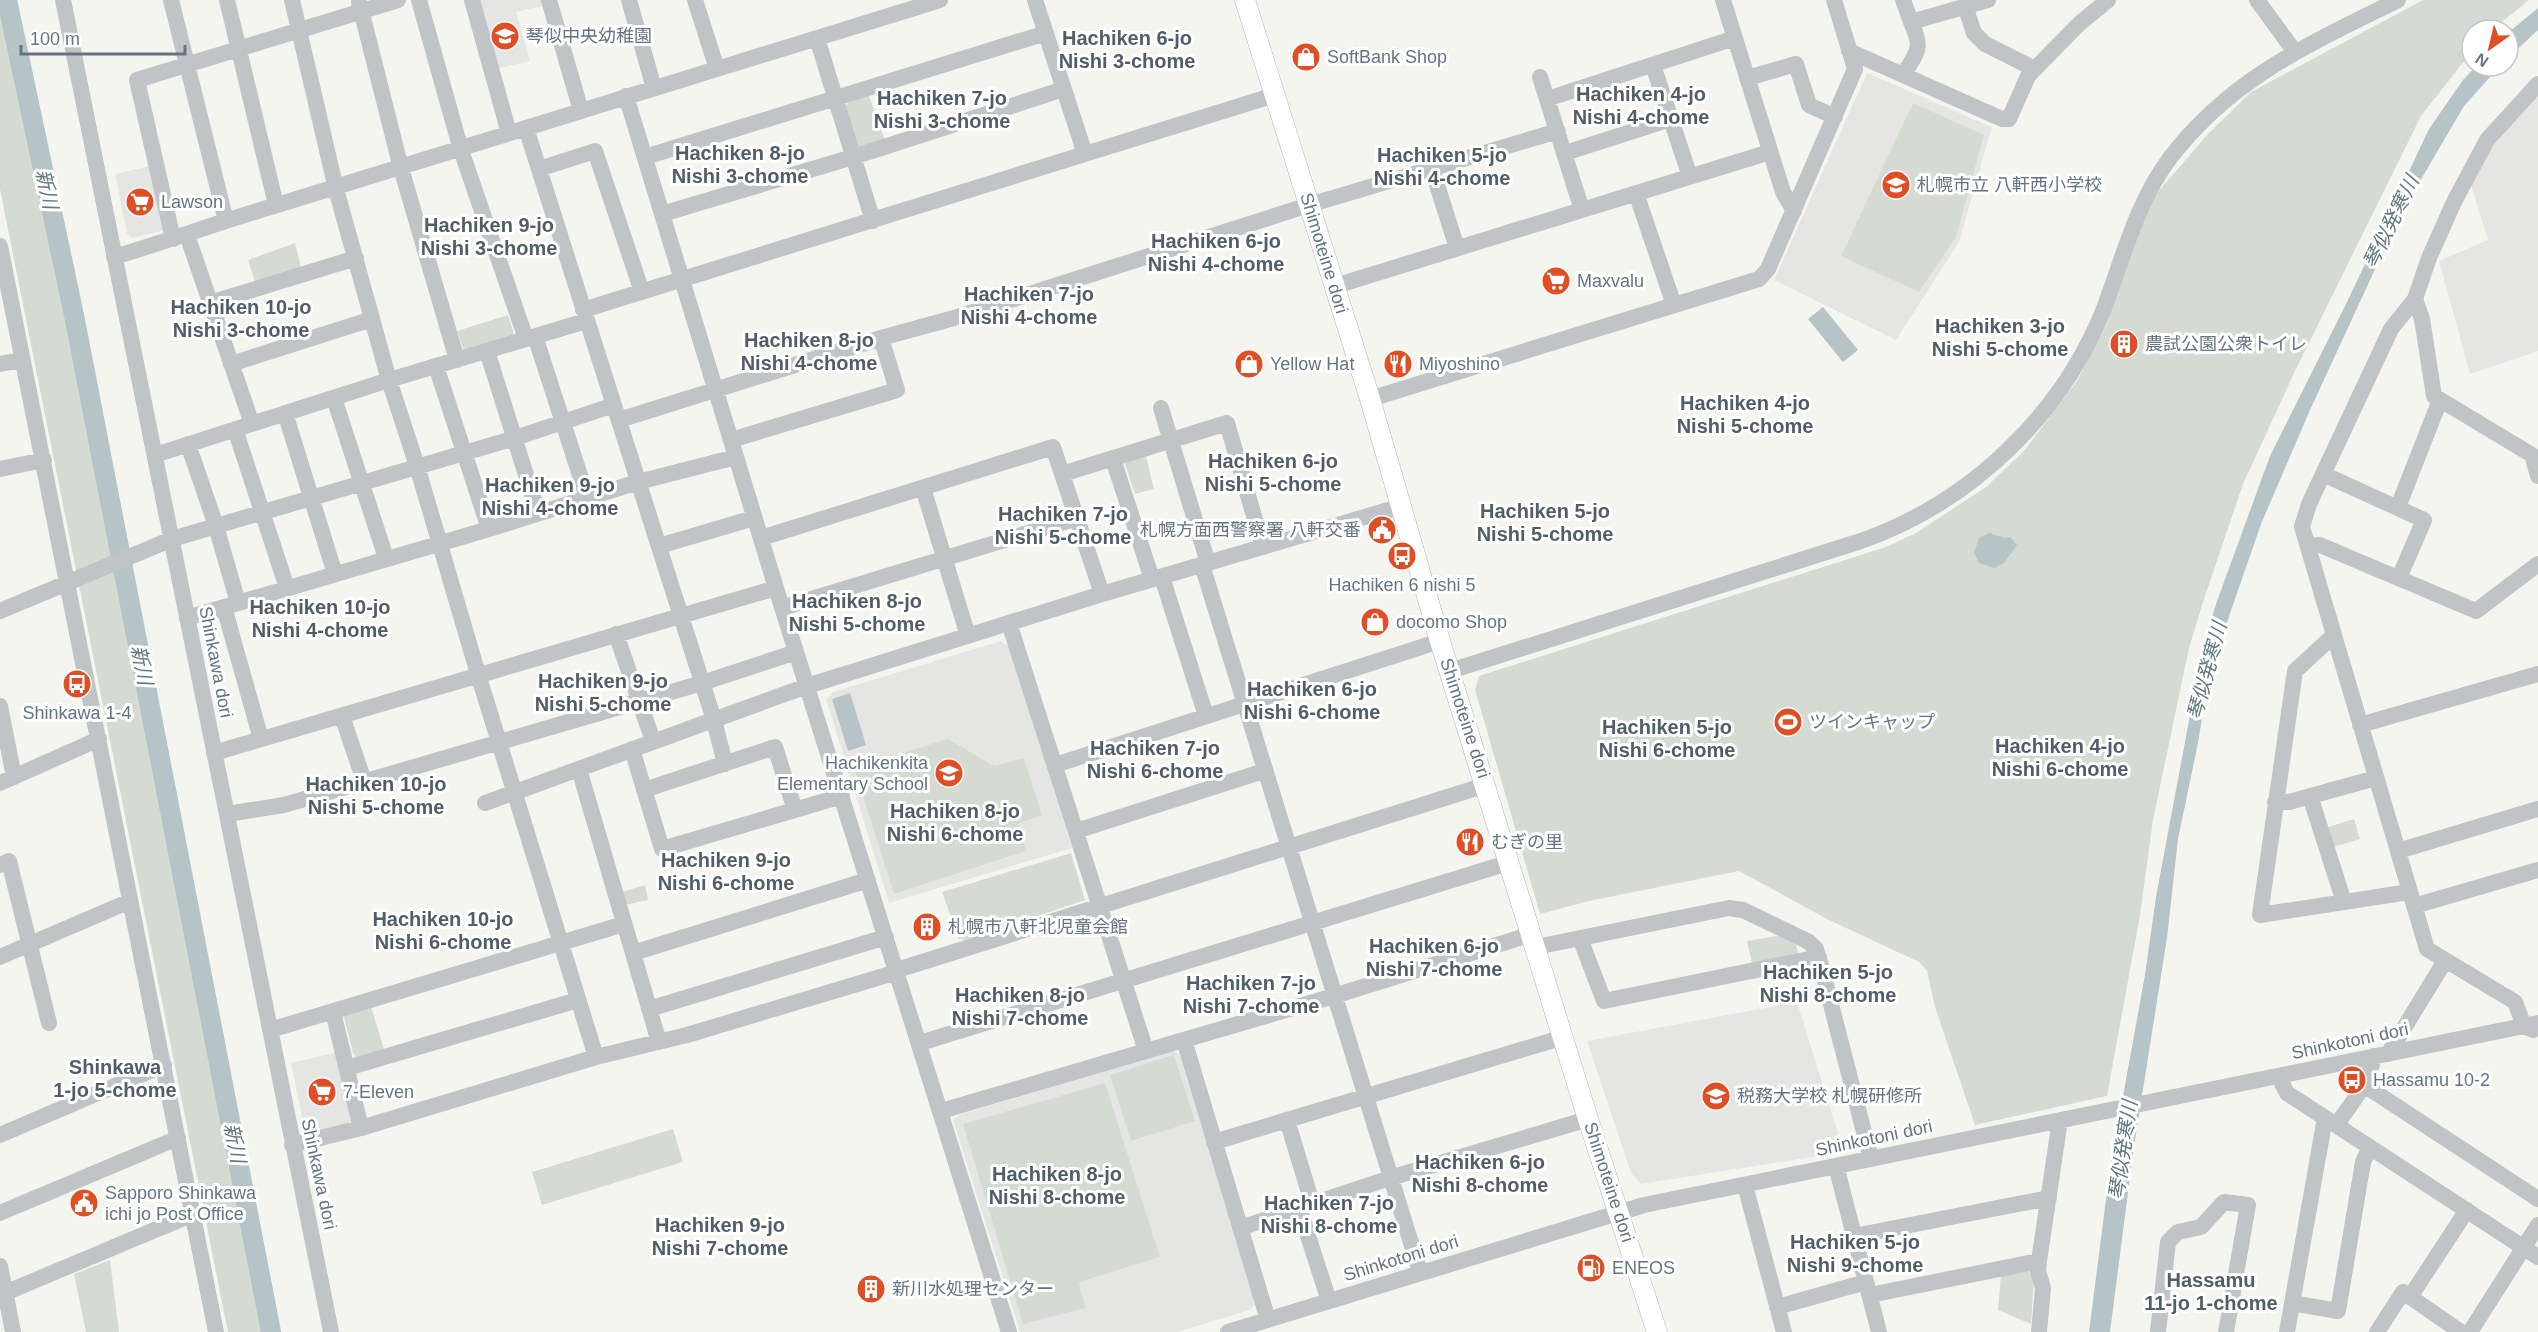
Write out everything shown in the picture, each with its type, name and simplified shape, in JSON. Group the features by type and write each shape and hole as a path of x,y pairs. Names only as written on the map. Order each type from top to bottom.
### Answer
{"main road":[{"name":"Shimoteine dori","path":"1245,0 1370,399 1440,641 1511,862 1588,1119 1657,1332"}],"street":[{"name":"Shinkawa dori","path":"63,0 155,455 166,541 187,618 331,1332"},
{"path":"171,0 226,220"},
{"path":"227,0 276,205"},
{"path":"292,0 336,189 389,380 596,1057"},
{"path":"252,424 210,303 180,237 136,80 300,31 360,5 398,0"},
{"path":"419,0 460,150 564,422 587,498"},
{"path":"472,0 509,133"},
{"path":"549,0 580,111"},
{"path":"629,0 654,88"},
{"path":"696,0 717,69"},
{"path":"114,257 226,220 336,189 626,96 940,0"},
{"path":"1035,0 1085,154"},
{"path":"1723,0 1783,192 1794,211"},
{"path":"1370,399 1759,279 1768,268 1855,69 1834,0"},
{"path":"1903,0 1919,41 1918,51 1904,74"},
{"path":"1911,22 1988,0"},
{"path":"1850,51 2002,119 2009,119 2028,76 2079,24 2108,0"},
{"path":"2257,0 2295,52"},
{"path":"1450,671 1861,541 1890,531 1930,511 2024,436 2056,397 2088,341 2102,311 2150,189 2169,159 2192,132 2229,96 2252,78 2295,52 2398,0"},
{"path":"360,5 401,168 457,360"},
{"path":"1965,6 1974,33 1985,44 2035,69"},
{"path":"645,157 836,100 1046,33"},
{"path":"817,38 873,220"},
{"path":"1547,99 1735,38"},
{"path":"1747,78 1796,64 1809,105 1835,117"},
{"path":"1653,65 1690,177"},
{"path":"1539,77 1582,210"},
{"path":"2533,1027 2515,1002 2427,950 2302,527 2309,504 2391,329 2415,299 2429,258 2454,202 2487,140 2538,84"},
{"path":"662,214 853,157 1064,89"},
{"path":"155,455 389,380 531,338 642,292 1275,95"},
{"path":"626,96 754,518 1009,1332"},
{"path":"1565,153 1671,119"},
{"path":"526,128 714,720 725,764"},
{"path":"0,611 166,541 564,422 716,388 954,318 1309,205 1558,131"},
{"path":"539,169 595,151 642,292"},
{"path":"1335,286 1770,152"},
{"path":"1432,169 1457,249"},
{"path":"1636,193 1674,305"},
{"path":"0,246 44,460 75,579 99,739 216,1332"},
{"path":"210,303 356,258"},
{"path":"2415,299 2422,319 2434,396 2532,455 2538,476"},
{"path":"231,364 372,319"},
{"path":"187,618 489,529 638,482 897,390 881,338"},
{"path":"487,351 537,513"},
{"path":"0,364 22,360"},
{"path":"436,366 489,529"},
{"path":"334,398 386,558"},
{"path":"2398,507 2440,400"},
{"path":"1161,408 1172,440 1264,771 1420,1272"},
{"path":"285,413 335,574"},
{"path":"1062,474 1227,423 1263,547"},
{"path":"235,429 287,588"},
{"path":"188,444 216,526 261,739"},
{"path":"761,538 1053,447 1102,594"},
{"path":"1113,459 1206,716"},
{"path":"0,469 44,460"},
{"path":"2323,474 2424,519 2399,578"},
{"path":"923,488 968,636"},
{"path":"484,804 807,686 1102,594 1402,506"},
{"path":"659,546 754,518"},
{"path":"782,608 1077,518"},
{"path":"2308,546 2320,545 2476,611 2538,564"},
{"path":"214,753 776,588"},
{"path":"1009,623 1146,1051"},
{"path":"616,634 653,741"},
{"path":"2334,635 2295,671 2260,915 2344,902 2411,899 2538,870"},
{"path":"1055,765 1440,641"},
{"path":"227,814 284,805 702,682 796,652"},
{"path":"2361,725 2538,674"},
{"path":"0,706 7,780 99,739"},
{"path":"342,716 364,781"},
{"path":"644,790 775,747 795,810"},
{"path":"632,749 662,849 842,796"},
{"path":"579,769 659,1042"},
{"path":"1076,831 1264,771"},
{"path":"2275,802 2289,802 2376,778"},
{"path":"292,1145 361,1128 596,1057 659,1042 897,971 1486,785"},
{"path":"2310,796 2344,902"},
{"path":"2397,852 2538,809"},
{"path":"0,865 9,861 49,1023"},
{"path":"920,1043 1511,862"},
{"path":"633,953 868,880"},
{"path":"0,957 130,901"},
{"path":"941,1111 1534,940 1580,938 1729,908 1743,910 1809,942 1816,949 1871,1159"},
{"path":"270,1030 624,924"},
{"path":"649,1009 886,937"},
{"path":"1580,938 1604,1001 1819,957"},
{"path":"2287,1332 2331,1121 2364,1085 2381,1055 2445,961"},
{"path":"347,1068 578,1000"},
{"path":"333,1011 361,1128"},
{"path":"2533,1027 2538,1014"},
{"name":"Shinkotoni dori","path":"1228,1332 1618,1212 2381,1055 2533,1027"},
{"path":"1214,1142 1564,1037"},
{"path":"1184,1040 1268,1320"},
{"path":"0,1135 164,1065"},
{"path":"2278,1076 2287,1093 2531,1252"},
{"path":"2364,1085 2538,1199"},
{"path":"1240,1228 1390,1178 1588,1119"},
{"path":"1287,1120 1329,1301"},
{"path":"2039,1332 2043,1288 2038,1271 2060,1120"},
{"path":"0,1213 178,1138"},
{"path":"2292,1303 2338,1311 2363,1162 2370,1147"},
{"path":"1836,1166 1879,1332"},
{"path":"1746,1185 1784,1332"},
{"path":"1854,1236 2049,1198"},
{"path":"2158,1332 2168,1242 2178,1232 2201,1227 2224,1202 2248,1205 2226,1332"},
{"path":"2410,1298 2467,1210"},
{"path":"3,1293 193,1214"},
{"path":"2470,1332 2531,1252 2538,1225"},
{"path":"1777,1307 1868,1288 2039,1261"},
{"path":"0,1266 3,1293 14,1332"},
{"path":"2377,1332 2403,1293 2461,1332"}],"shaded area":[{"path":"0,0 4,0 268,1332 228,1332 0,189"},
{"name":"琴似中央幼稚園","path":"477,0 545,0 546,5 516,12 530,61 496,69"},
{"path":"2423,0 2529,0 2507,18 2460,18 2460,66 2421,116 2295,371 2243,484 2189,648 2153,820 2140,915 2107,1096 1975,1125 1935,1007 1927,971 1919,962 1827,919 1739,871 1589,901 1540,914 1475,690 1479,676 1886,547 1916,533 1986,487 2023,452 2077,381 2106,326 2138,229 2156,194 2208,134 2251,92"},
{"name":"札幌市立 八軒西小学校","path":"1867,73 1992,127 1959,242 1896,340 1774,280"},
{"path":"2538,91 2538,351 2470,374 2439,261 2488,240 2470,182 2491,147"},
{"path":"869,96 885,140 861,147 855,144 845,107 849,101"},
{"path":"1913,103 1984,135 1956,237 1919,292 1841,256"},
{"name":"Lawson","path":"151,166 165,230 132,238 127,234 115,174"},
{"path":"295,243 301,267 255,282 248,260"},
{"path":"508,315 515,337 464,351 457,331"},
{"path":"1146,456 1154,489 1135,494 1125,464 1127,461"},
{"name":"Hachikenkita Elementary School","path":"1001,641 1009,647 1072,848 889,903 826,699 833,692"},
{"path":"948,739 994,766 1024,758 1042,815 1018,824 1026,851 894,894 854,768"},
{"path":"2354,819 2360,839 2334,847 2328,827"},
{"path":"1071,853 1085,900 966,940 959,939 942,892"},
{"path":"645,885 648,900 625,905 622,892"},
{"path":"1783,935 1796,945 1799,955 1752,963 1747,941"},
{"name":"税務大学校 札幌研修所","path":"1797,1002 1844,1152 1641,1184 1631,1173 1587,1041"},
{"path":"371,1007 384,1049 357,1058 353,1053 344,1017 348,1012"},
{"path":"1173,1051 1180,1055 1255,1303 1250,1310 1177,1332 1020,1332 953,1120 959,1115"},
{"name":"7-Eleven","path":"338,1052 355,1121 306,1136 291,1063"},
{"path":"1174,1055 1195,1121 1131,1141 1110,1075"},
{"path":"1105,1083 1160,1257 1079,1282 1085,1308 1023,1324 963,1124"},
{"path":"673,1129 683,1162 542,1205 532,1172"},
{"path":"110,1260 119,1332 86,1332 74,1274"},
{"path":"2028,1271 2034,1278 2031,1324 1998,1310 2001,1275"}],"water":[{"path":"2538,8 2538,30 2520,47 2520,23"},
{"name":"琴似発寒川","path":"2465,78 2489,78 2464,106 2413,193 2383,252 2310,410 2261,524 2209,674 2198,743 2178,839 2167,938 2134,1146 2110,1332 2089,1332 2110,1168 2145,975 2156,897 2201,656 2216,604 2270,456 2347,302 2429,129"},
{"path":"1823,307 1858,350 1843,362 1808,319"},
{"path":"1989,533 2005,538 2010,537 2017,545 2004,563 1994,568 1979,563 1974,553 1979,538"},
{"path":"850,693 866,745 848,751 832,699"}],"waterway":[{"name":"新川","path":"7,0 74,315 271,1332"}],"place":[{"name":"琴似中央幼稚園","path":"505,36"},
{"name":"SoftBank Shop","path":"1306,57"},
{"name":"札幌市立 八軒西小学校","path":"1896,185"},
{"name":"Lawson","path":"140,202"},
{"name":"Maxvalu","path":"1556,281"},
{"name":"農試公園公衆トイレ","path":"2124,344"},
{"name":"Yellow Hat","path":"1249,364"},
{"name":"Miyoshino","path":"1398,364"},
{"name":"札幌方面西警察署 八軒交番","path":"1382,530"},
{"name":"Hachiken 6 nishi 5","path":"1402,556"},
{"name":"docomo Shop","path":"1375,622"},
{"name":"Shinkawa 1-4","path":"77,684"},
{"name":"ツインキャップ","path":"1788,722"},
{"name":"Hachikenkita Elementary School","path":"949,773"},
{"name":"むぎの里","path":"1470,842"},
{"name":"札幌市八軒北児童会館","path":"927,927"},
{"name":"Hassamu 10-2","path":"2352,1080"},
{"name":"7-Eleven","path":"322,1092"},
{"name":"税務大学校 札幌研修所","path":"1716,1096"},
{"name":"Sapporo Shinkawa ichi jo Post Office","path":"84,1203"},
{"name":"ENEOS","path":"1591,1268"},
{"name":"新川水処理センター","path":"871,1289"}],"district":[{"name":"Hachiken 6-jo Nishi 3-chome","path":"1127,50"},
{"name":"Hachiken 4-jo Nishi 4-chome","path":"1641,106"},
{"name":"Hachiken 7-jo Nishi 3-chome","path":"942,110"},
{"name":"Hachiken 8-jo Nishi 3-chome","path":"740,164"},
{"name":"Hachiken 5-jo Nishi 4-chome","path":"1442,166"},
{"name":"Hachiken 9-jo Nishi 3-chome","path":"489,236"},
{"name":"Hachiken 6-jo Nishi 4-chome","path":"1216,252"},
{"name":"Hachiken 7-jo Nishi 4-chome","path":"1029,306"},
{"name":"Hachiken 10-jo Nishi 3-chome","path":"241,318"},
{"name":"Hachiken 3-jo Nishi 5-chome","path":"2000,338"},
{"name":"Hachiken 8-jo Nishi 4-chome","path":"809,352"},
{"name":"Hachiken 4-jo Nishi 5-chome","path":"1745,414"},
{"name":"Hachiken 6-jo Nishi 5-chome","path":"1273,472"},
{"name":"Hachiken 9-jo Nishi 4-chome","path":"550,496"},
{"name":"Hachiken 5-jo Nishi 5-chome","path":"1545,522"},
{"name":"Hachiken 7-jo Nishi 5-chome","path":"1063,526"},
{"name":"Hachiken 8-jo Nishi 5-chome","path":"857,612"},
{"name":"Hachiken 10-jo Nishi 4-chome","path":"320,618"},
{"name":"Hachiken 9-jo Nishi 5-chome","path":"603,692"},
{"name":"Hachiken 6-jo Nishi 6-chome","path":"1312,700"},
{"name":"Hachiken 5-jo Nishi 6-chome","path":"1667,738"},
{"name":"Hachiken 4-jo Nishi 6-chome","path":"2060,758"},
{"name":"Hachiken 7-jo Nishi 6-chome","path":"1155,760"},
{"name":"Hachiken 10-jo Nishi 5-chome","path":"376,796"},
{"name":"Hachiken 8-jo Nishi 6-chome","path":"955,822"},
{"name":"Hachiken 9-jo Nishi 6-chome","path":"726,872"},
{"name":"Hachiken 10-jo Nishi 6-chome","path":"443,930"},
{"name":"Hachiken 6-jo Nishi 7-chome","path":"1434,958"},
{"name":"Hachiken 5-jo Nishi 8-chome","path":"1828,984"},
{"name":"Hachiken 7-jo Nishi 7-chome","path":"1251,994"},
{"name":"Hachiken 8-jo Nishi 7-chome","path":"1020,1006"},
{"name":"Shinkawa 1-jo 5-chome","path":"115,1078"},
{"name":"Hachiken 6-jo Nishi 8-chome","path":"1480,1174"},
{"name":"Hachiken 8-jo Nishi 8-chome","path":"1057,1186"},
{"name":"Hachiken 7-jo Nishi 8-chome","path":"1329,1214"},
{"name":"Hachiken 9-jo Nishi 7-chome","path":"720,1236"},
{"name":"Hachiken 5-jo Nishi 9-chome","path":"1855,1254"},
{"name":"Hassamu 11-jo 1-chome","path":"2211,1292"}]}
